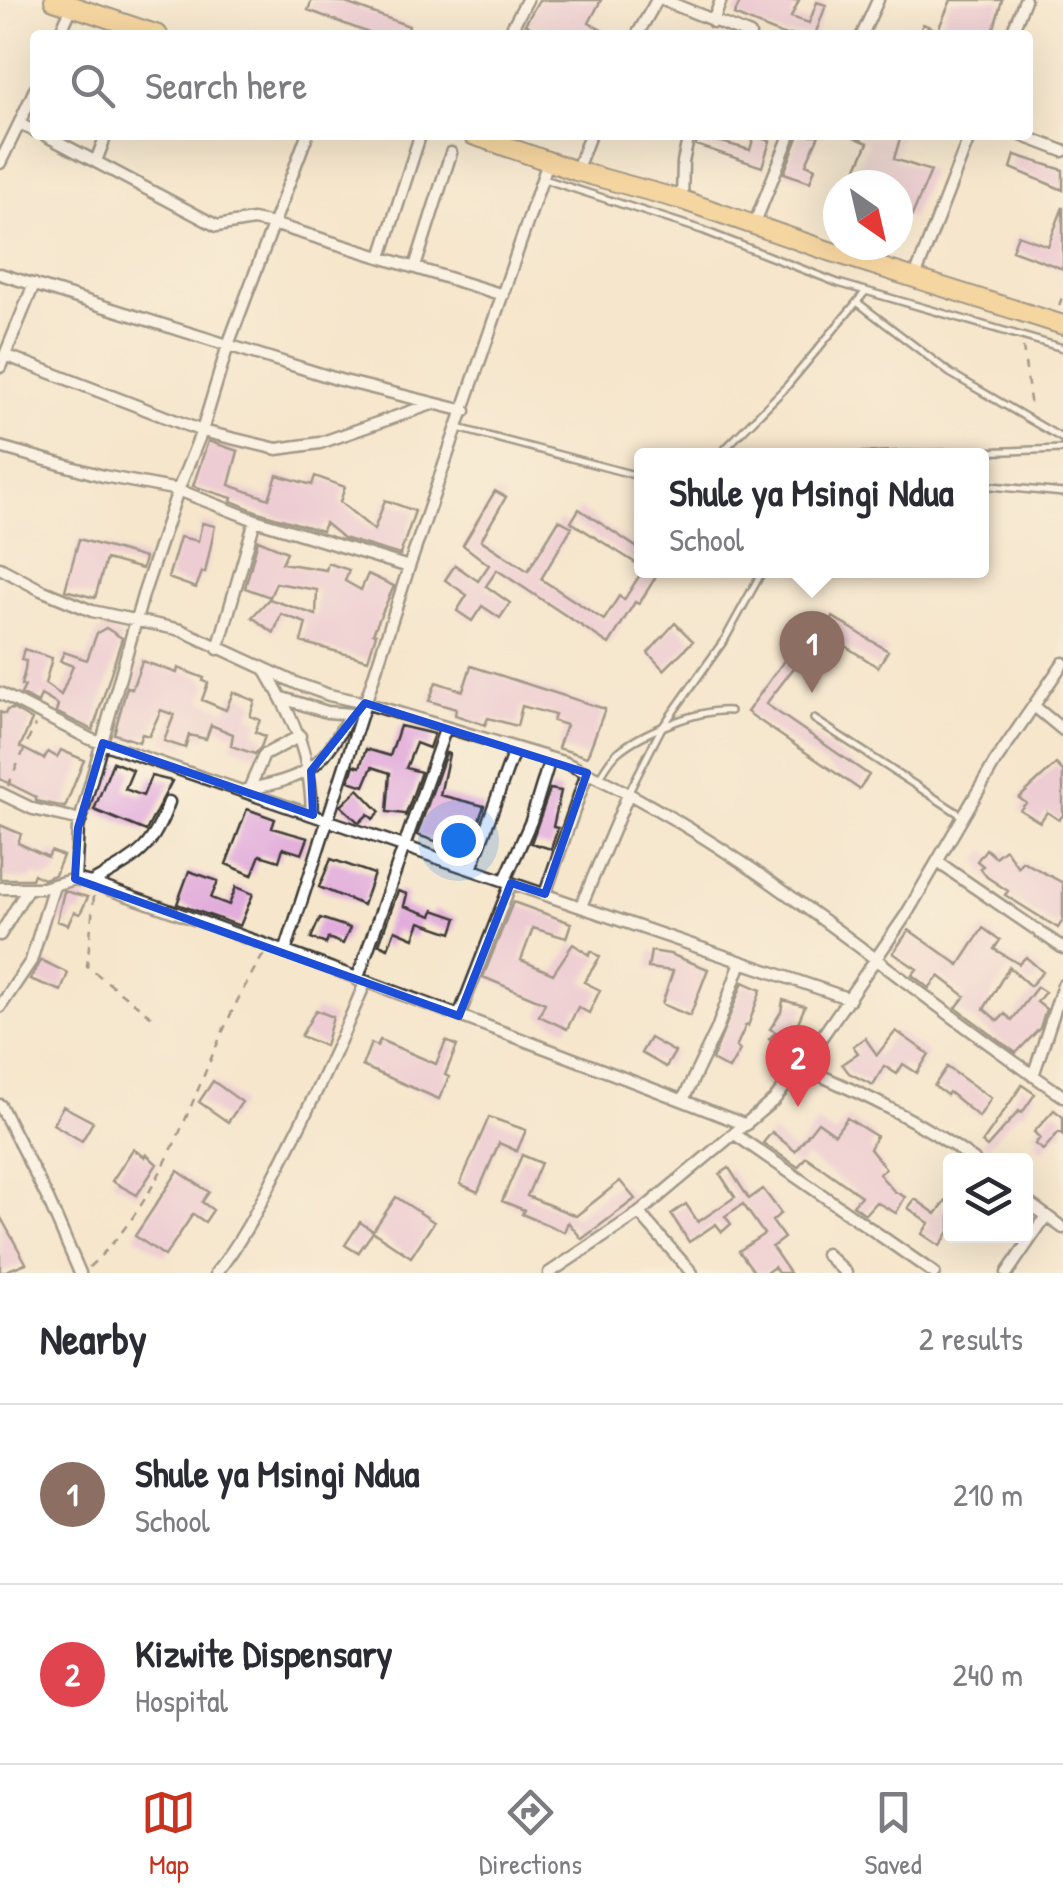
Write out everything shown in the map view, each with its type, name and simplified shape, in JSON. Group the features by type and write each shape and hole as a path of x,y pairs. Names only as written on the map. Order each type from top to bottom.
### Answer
{"highway":[{"path":"63,3 96,7 147,30"},
{"path":"483,140 545,170 576,171 682,200 1063,325"}],"street":[{"path":"511,30 527,0"},
{"path":"641,30 660,0 726,30"},
{"path":"713,22 721,0"},
{"path":"864,30 878,0"},
{"path":"1013,30 1025,0"},
{"path":"60,30 63,3"},
{"path":"0,164 30,101"},
{"path":"20,124 30,128"},
{"path":"55,140 217,226 254,220 273,224 503,294"},
{"path":"96,161 104,140"},
{"path":"74,879 80,820 136,620 228,345 305,140"},
{"path":"382,257 419,140"},
{"path":"576,171 588,140"},
{"path":"682,200 688,140"},
{"path":"754,225 788,140"},
{"path":"915,277 968,140"},
{"path":"1033,140 1063,151"},
{"path":"415,268 451,153"},
{"path":"286,950 359,710 545,170"},
{"path":"0,274 340,380 465,411"},
{"path":"0,367 4,348 34,284"},
{"path":"4,348 202,431 277,449 352,434 434,404"},
{"path":"0,447 103,476 178,490 255,520 409,567"},
{"path":"218,648 255,520"},
{"path":"0,568 92,611 181,630 359,710"},
{"path":"548,1273 639,1213 774,1100 850,999 939,863 995,762 1063,663"},
{"path":"266,670 300,736 311,771 312,814"},
{"path":"0,692 68,730 103,743 850,999"},
{"path":"282,698 327,712 359,710 446,727 599,778 724,850 1063,1096"},
{"path":"1034,706 1063,730"},
{"path":"246,790 311,771 359,710"},
{"path":"216,1273 244,1232 314,1097 361,982 446,727"},
{"path":"246,790 264,754 300,736"},
{"path":"471,869 515,748"},
{"path":"459,1016 532,821 550,759"},
{"path":"545,894 587,772"},
{"path":"2,794 33,808 80,820"},
{"path":"581,906 628,795"},
{"path":"94,884 155,839 169,802"},
{"path":"939,863 1060,941"},
{"path":"0,888 54,885 74,879 94,884 270,944 361,982 746,1125"},
{"path":"0,1007 31,961 54,885"},
{"path":"0,935 28,888"},
{"path":"683,1100 717,1029 741,962"},
{"path":"1033,1076 1063,984"},
{"path":"801,1068 852,1089 964,1153"},
{"path":"0,1104 81,1273"},
{"path":"736,1135 934,1273"},
{"path":"1033,1206 1063,1228"},
{"path":"639,1213 692,1273"},
{"path":"1007,1273 1046,1216"},
{"path":"826,1254 846,1273"}],"lane":[{"path":"545,170 821,277 1063,348"},
{"path":"727,448 752,425 866,290"},
{"path":"858,302 950,373 1063,439"},
{"path":"458,428 634,475"},
{"path":"989,452 1063,449"},
{"path":"989,486 1063,493"},
{"path":"628,795 660,730 725,638 759,578"},
{"path":"599,778 617,753 660,730 705,712 730,711"},
{"path":"814,719 964,817"}],"path":[{"path":"1020,334 1031,422"},
{"path":"2,794 40,715"},
{"path":"94,884 88,966 157,1021"},
{"path":"81,1273 120,1236 172,1152 216,1044 270,944"}],"highlighted area":[{"path":"365,703 587,773 545,894 511,883 459,1016 75,879 78,828 103,743 313,815 311,771"}],"building":[{"path":"312,0 343,2 409,26 408,30 361,30 308,10"},
{"path":"539,0 601,0 589,23 602,30 535,30 525,24"},
{"path":"741,0 799,0 791,17 809,23 817,2 826,5 817,30 771,30 734,15"},
{"path":"951,0 1002,0 993,30 938,30"},
{"path":"697,140 714,140 750,150 753,140 770,141 762,167 696,145"},
{"path":"797,140 817,140 806,164 815,168 810,182 784,173"},
{"path":"861,140 900,140 894,159 931,171 913,213 913,170 856,170 868,143"},
{"path":"1015,155 1063,170 1063,190 1011,168"},
{"path":"1063,207 1063,269 1012,250 1018,235 1048,246"},
{"path":"208,441 238,451 229,485 269,499 277,475 312,485 315,476 345,487 340,502 374,530 385,500 415,511 400,555 343,538 325,523 322,531 258,512 231,501 232,498 193,486"},
{"path":"495,491 506,497 481,540 528,571 559,520 572,527 541,579 604,620 619,596 624,600 638,578 655,578 609,644 497,570 486,586 510,603 500,618 482,606 472,621 457,611 467,595 445,580 455,565 478,581 489,565 463,545"},
{"path":"579,509 634,546 634,562 571,522"},
{"path":"202,523 215,526 205,573 202,572 196,588 168,578 180,537 198,541"},
{"path":"79,539 145,558 142,569 106,559 95,598 65,590"},
{"path":"258,540 287,552 282,563 326,570 328,563 349,570 345,581 361,590 368,574 394,586 373,633 376,634 368,660 301,642 306,623 281,614 274,633 252,617 269,599 316,615 317,590 276,583 270,597 245,588"},
{"path":"833,617 888,651 878,667 823,632"},
{"path":"812,622 823,630 766,704 869,775 859,789 747,712"},
{"path":"675,623 693,641 664,670 648,653"},
{"path":"106,628 122,638 93,730 56,712 58,705 41,695 38,703 21,694 25,686 21,685 24,649 52,658 45,684 61,695 73,666 60,661 64,652 87,660 97,633"},
{"path":"142,661 204,678 208,683 202,700 226,710 233,692 255,701 250,716 260,720 255,732 265,736 261,747 255,754 231,746 233,734 211,725 206,739 189,735 185,748 164,741 174,715 161,710 149,736 142,734 139,742 114,734 127,687 132,689"},
{"path":"471,666 605,709 587,757 558,748 566,725 553,721 555,715 522,706 517,726 488,718 485,725 455,715 456,709 429,701 436,682 463,691"},
{"path":"13,709 32,720 20,747 44,759 48,752 57,757 61,750 84,760 65,807 36,801 36,797 0,779 0,712 5,714"},
{"path":"400,726 434,734 429,748 416,743 406,768 421,772 405,817 387,812 390,773 372,767 364,786 349,781 354,765 360,767 366,749 390,756"},
{"path":"446,753 449,754 440,795 484,806 472,840 448,832 444,844 417,835"},
{"path":"113,762 133,770 125,789 143,796 151,776 172,781 146,831 94,810"},
{"path":"1056,764 1063,771 1063,815 1059,820 1047,812 1040,822 1020,810 1026,803 1019,798"},
{"path":"358,789 380,812 373,819 368,814 357,821 341,806"},
{"path":"550,789 561,791 553,827 558,828 551,849 531,843"},
{"path":"247,809 275,819 272,828 308,838 302,854 283,848 279,861 260,855 252,875 226,864"},
{"path":"0,825 21,834 18,843 48,857 51,851 63,856 55,875 43,879 34,874 32,879 0,879"},
{"path":"986,849 995,857 1005,849 1018,867 1022,861 1063,883 1063,920 1058,928 1005,895 1008,891 987,877 977,861"},
{"path":"331,859 374,874 363,905 319,887"},
{"path":"189,871 218,881 211,898 229,905 236,887 253,894 240,926 177,904"},
{"path":"64,891 88,897 80,914 74,912 68,925 57,921"},
{"path":"398,891 407,894 404,906 432,916 434,910 457,918 452,933 420,922 414,938 395,930 388,948 379,944"},
{"path":"513,902 571,923 566,938 533,928 521,960 553,974 573,944 600,957 584,982 600,990 589,1013 578,1007 567,1029 539,1016 545,1003 483,977"},
{"path":"320,918 350,928 343,944 328,938 326,944 311,938"},
{"path":"983,928 1000,940 994,949 1019,964 1026,957 1043,972 1030,986 1009,967 984,1009 998,1021 1005,1014 1012,1020 1037,987 1045,992 1037,1002 1046,1009 1040,1028 1016,1053 956,1008 965,996 939,976 929,988 912,975 917,969 893,953 909,930 959,965"},
{"path":"651,951 708,969 690,1016 662,1004 673,971 648,968"},
{"path":"41,960 68,973 61,991 30,979"},
{"path":"743,982 761,990 736,1047 740,1050 729,1069 712,1060"},
{"path":"783,1000 805,1006 791,1039 786,1037 776,1047 769,1039 776,1032 770,1029 781,1012"},
{"path":"316,1010 333,1017 325,1046 301,1036"},
{"path":"896,1031 929,1054 917,1073 903,1064 897,1074 884,1066 873,1085 849,1073 842,1064 858,1053 853,1046 865,1038 877,1055"},
{"path":"650,1038 675,1052 666,1067 641,1053"},
{"path":"380,1040 436,1064 446,1041 457,1046 439,1099 362,1066 371,1043 377,1046"},
{"path":"947,1067 991,1098 979,1117 949,1092 947,1095 934,1086"},
{"path":"213,1081 242,1102 228,1122 199,1102"},
{"path":"1022,1085 1035,1094 1022,1113 1019,1111 987,1147 982,1143"},
{"path":"63,1106 93,1122 82,1141 53,1124"},
{"path":"1054,1110 1063,1117 1063,1135 1059,1132 1043,1150 1035,1144 1040,1138 1034,1132"},
{"path":"489,1117 526,1130 517,1151 499,1143 478,1192 460,1184"},
{"path":"847,1118 876,1136 870,1149 886,1169 879,1174 905,1197 896,1213 876,1202 865,1214 853,1205 861,1196 822,1168 806,1157 798,1167 763,1143 772,1132 795,1151 818,1122 835,1134"},
{"path":"133,1149 157,1164 137,1195 112,1181"},
{"path":"522,1155 541,1163 527,1196 576,1216 620,1181 635,1199 582,1239 568,1222 564,1232 502,1201"},
{"path":"729,1168 749,1199 763,1189 781,1213 772,1221 784,1238 772,1247 790,1273 778,1273 774,1267 766,1273 755,1273 739,1251 764,1234 743,1204 725,1216 731,1224 722,1232 716,1224 689,1242 671,1214 686,1204 698,1222 735,1197 720,1174"},
{"path":"178,1171 209,1192 202,1202 213,1210 205,1222 193,1214 165,1256 135,1236"},
{"path":"396,1197 434,1222 411,1257 373,1232 358,1253 345,1245 360,1222 373,1231"},
{"path":"915,1199 936,1214 943,1204 940,1246 922,1234 929,1223 908,1208"},
{"path":"0,1216 26,1263 1,1273 0,1273"}],"place":[{"name":"Shule ya Msingi Ndua","path":"812,693"},
{"name":"Kizwite Dispensary","path":"798,1107"}]}
